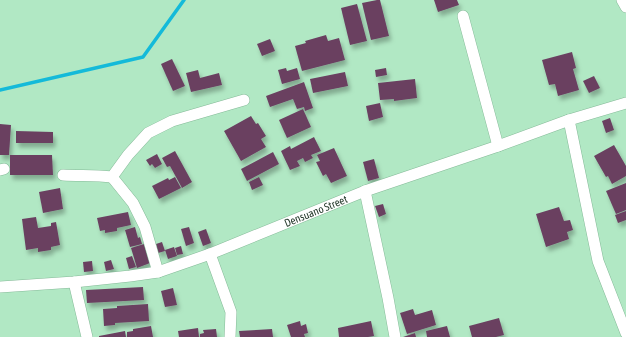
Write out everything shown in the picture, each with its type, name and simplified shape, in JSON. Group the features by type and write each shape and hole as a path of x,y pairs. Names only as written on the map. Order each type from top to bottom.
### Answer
{"street":[{"path":"622,0 626,7"},
{"path":"463,16 498,146"},
{"path":"112,177 128,155 148,134 172,121 244,100"},
{"name":"Densuano Street","path":"0,287 74,282 158,272 210,254 365,191 498,146 569,120 626,103"},
{"path":"569,120 598,261 626,333"},
{"path":"63,175 94,175 112,177 133,203 145,227 158,272"},
{"path":"365,191 395,337"},
{"path":"210,254 231,312 230,337"},
{"path":"74,282 87,337"}],"building":[{"path":"380,0 389,36 371,40 362,3"},
{"path":"434,0 457,0 459,5 438,12"},
{"path":"357,4 367,41 350,45 341,8"},
{"path":"326,35 328,41 339,38 345,60 302,71 295,46 306,43 305,41"},
{"path":"270,39 275,51 262,56 257,44"},
{"path":"572,52 576,68 573,69 579,90 558,96 555,84 549,85 542,60"},
{"path":"172,59 185,86 173,91 161,64"},
{"path":"286,68 287,71 297,68 300,79 282,84 278,70"},
{"path":"386,68 387,75 376,77 375,70"},
{"path":"198,70 200,78 219,73 222,85 191,92 186,73"},
{"path":"345,72 348,86 313,93 310,79"},
{"path":"594,76 600,88 589,93 583,81"},
{"path":"415,79 417,98 394,101 394,99 380,100 378,83"},
{"path":"304,82 313,108 305,111 304,107 297,109 293,99 270,107 266,96"},
{"path":"380,103 383,117 369,121 366,106"},
{"path":"303,109 311,127 287,138 279,120"},
{"path":"251,116 256,124 258,123 266,136 261,139 266,147 241,161 224,131"},
{"path":"610,118 614,130 606,133 602,121"},
{"path":"0,124 11,125 9,155 0,155"},
{"path":"16,131 53,132 53,143 16,143"},
{"path":"314,137 321,151 311,155 313,158 305,162 303,158 297,161 300,166 290,170 281,151 290,146 291,149"},
{"path":"614,145 626,166 626,176 612,184 608,176 606,177 594,156"},
{"path":"334,148 347,176 331,183 326,174 323,176 316,162 320,161 317,155"},
{"path":"175,151 192,182 182,188 170,166 167,167 162,158"},
{"path":"273,152 279,164 247,181 241,169"},
{"path":"157,154 162,164 155,168 152,164 150,166 146,160"},
{"path":"10,155 52,155 53,175 10,175"},
{"path":"374,159 379,178 368,181 363,162"},
{"path":"175,177 181,188 159,199 152,186 168,178 169,180"},
{"path":"259,177 263,185 252,190 249,182"},
{"path":"626,183 626,210 616,214 606,191"},
{"path":"60,188 63,209 43,213 39,192"},
{"path":"383,204 386,214 379,217 375,206"},
{"path":"559,207 564,221 570,220 573,230 567,232 569,239 546,247 536,214"},
{"path":"626,211 626,220 618,223 615,215"},
{"path":"128,212 131,225 117,228 117,231 105,233 105,230 100,231 97,218"},
{"path":"36,217 38,228 51,226 51,223 56,222 60,245 51,247 51,250 38,252 38,248 26,250 22,219"},
{"path":"135,227 138,238 140,237 142,244 130,247 125,230"},
{"path":"189,227 194,243 186,246 181,229"},
{"path":"206,229 211,243 203,246 198,232"},
{"path":"162,242 165,251 158,253 156,244"},
{"path":"144,244 150,263 137,268 131,248"},
{"path":"181,246 183,254 177,255 175,248"},
{"path":"174,247 177,256 168,259 165,250"},
{"path":"132,256 136,267 129,269 126,258"},
{"path":"111,260 114,269 106,271 104,262"},
{"path":"92,261 93,271 84,272 83,262"},
{"path":"143,287 144,300 87,303 86,290"},
{"path":"173,288 177,305 165,307 161,291"},
{"path":"148,304 149,321 115,323 115,325 104,326 103,309 117,308 117,306"},
{"path":"413,309 415,315 432,310 436,325 407,334 400,313"},
{"path":"499,318 504,335 496,337 472,337 469,326"},
{"path":"300,321 301,326 306,324 308,333 304,334 305,337 291,337 287,325"},
{"path":"371,321 374,336 339,337 338,328"},
{"path":"151,326 153,337 127,337 127,332 133,331 133,329"},
{"path":"447,326 450,337 427,337 426,331"},
{"path":"198,328 199,337 179,337 178,331"},
{"path":"216,329 217,337 200,337 200,334 204,333 203,330"},
{"path":"272,329 273,337 240,337 239,331"},
{"path":"125,331 126,337 99,337 99,336"},
{"path":"415,333 416,337 403,337"}],"waterway":[{"path":"0,90 143,57 184,0"}]}
